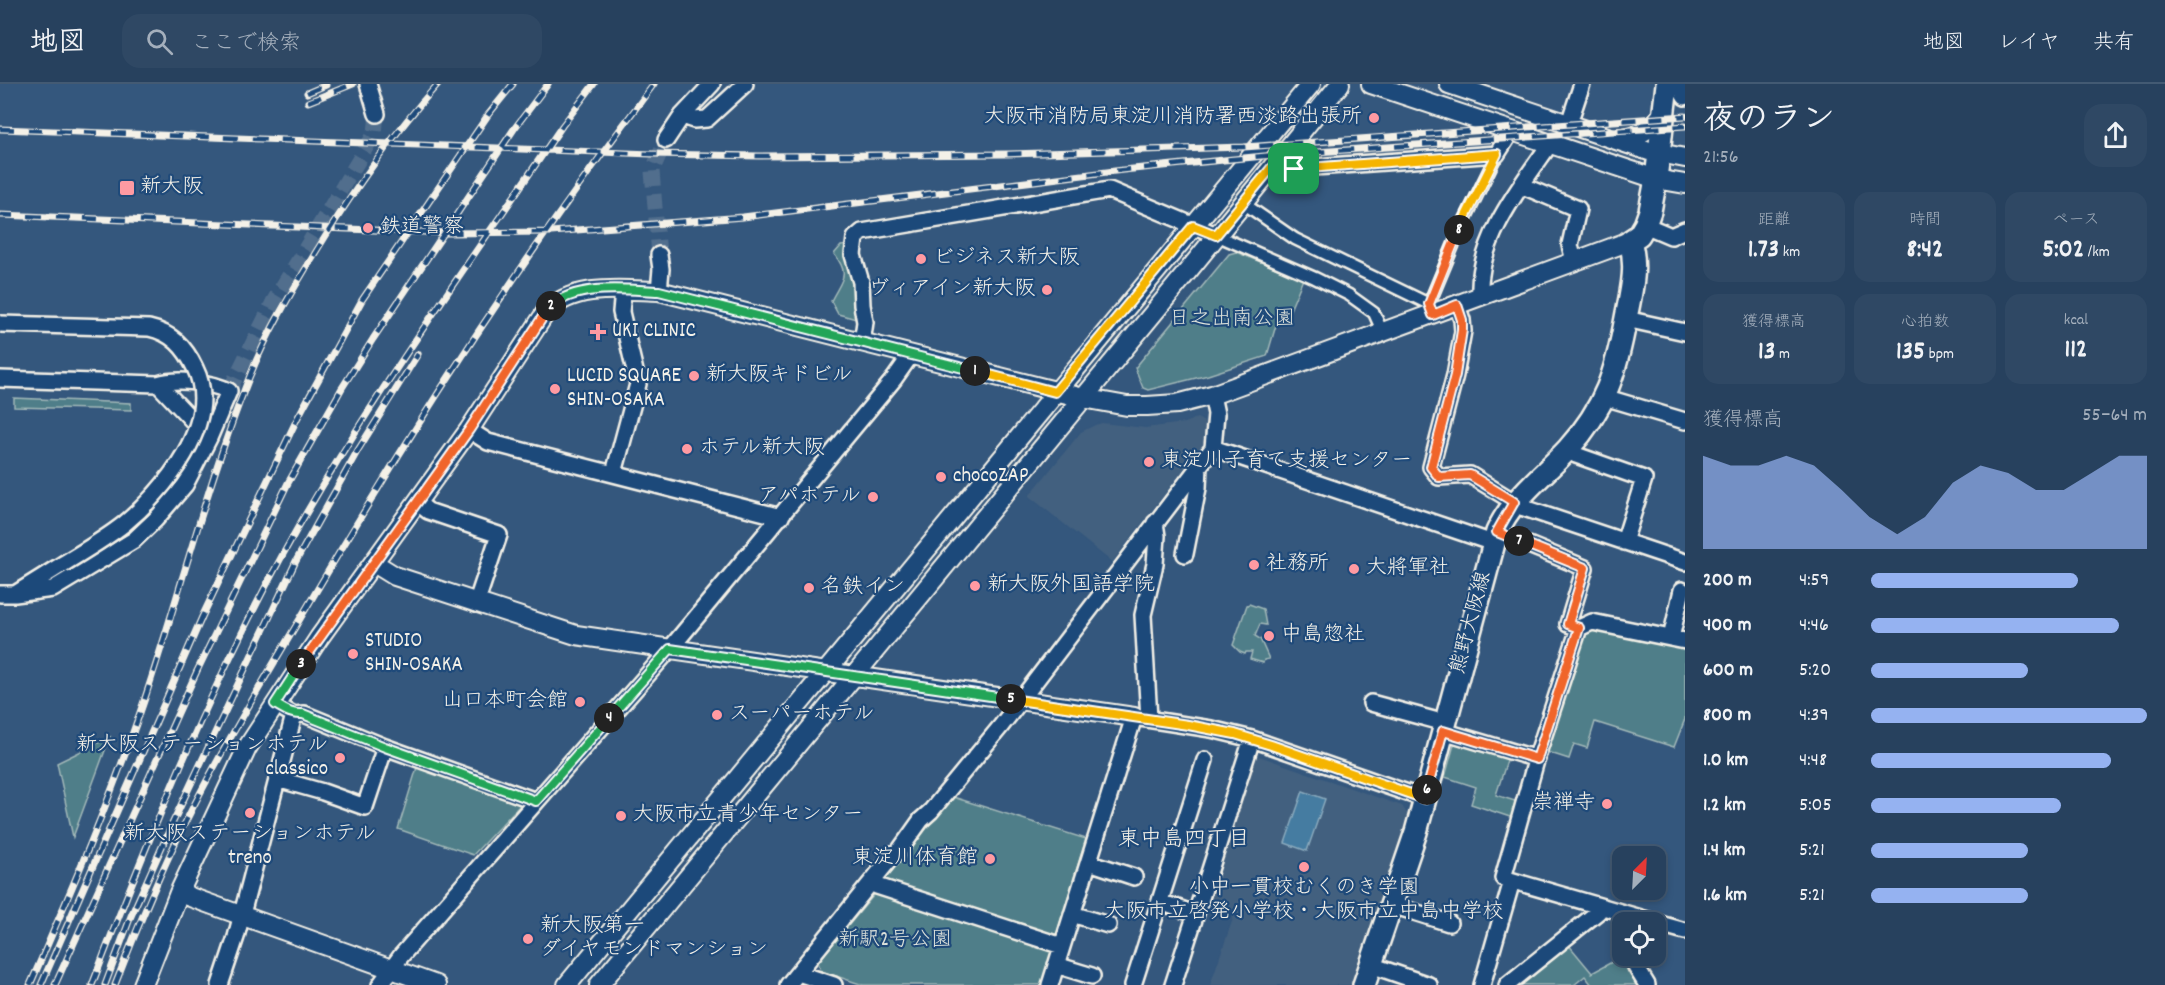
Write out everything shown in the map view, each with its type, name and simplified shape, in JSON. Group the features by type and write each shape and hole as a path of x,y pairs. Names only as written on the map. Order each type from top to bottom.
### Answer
{"main road":[{"path":"1630,241 1639,235 1645,225 1656,179 1667,84"},
{"name":"熊野大阪線","path":"1364,985 1425,799 1495,537 1514,502 1587,426 1605,397 1619,358 1635,267 1630,241"}],"street":[{"path":"368,84 377,114"},
{"path":"666,140 682,116 712,84"},
{"path":"682,116 694,120 707,119 745,84"},
{"path":"567,985 1311,84"},
{"path":"598,985 1083,399 1340,84"},
{"path":"1371,84 1656,179 1685,184"},
{"path":"1449,84 1614,140 1685,158"},
{"path":"1569,123 1582,84"},
{"path":"1667,84 1680,88 1685,97"},
{"path":"1614,140 1642,134 1650,129 1664,111"},
{"path":"1431,309 1458,234 1497,154 1511,132"},
{"path":"1480,295 1480,276 1487,248 1505,211 1550,144"},
{"path":"1277,161 1287,169 1497,154"},
{"path":"1522,186 1578,208 1570,246 1574,261"},
{"path":"862,343 865,322 861,282 853,255 855,238 862,232 1109,190 1315,278 1349,295 1374,313 1383,333"},
{"path":"1243,203 1295,239 1431,309"},
{"path":"1645,225 1671,236 1685,230"},
{"path":"143,985 179,893 247,748 319,638 469,430 546,312 562,299 589,291 659,291 1083,399 1127,406 1147,406 1177,404 1212,394 1383,333 1431,309 1457,305 1630,241"},
{"path":"659,255 661,269 659,291"},
{"path":"614,473 638,384 621,312 623,290"},
{"path":"1457,305 1462,320 1462,330 1455,375 1431,467 1439,477 1470,475 1533,512 1685,562"},
{"path":"1626,319 1685,332"},
{"path":"0,324 165,332 185,350 197,372 201,396 200,416 194,436 182,458 146,503 104,540 7,594"},
{"path":"380,985 391,969 536,801 670,649 894,379 910,355"},
{"path":"0,379 158,384 169,381 219,386 229,391 209,438 185,485 156,519 134,540 53,589 7,594"},
{"path":"158,384 209,438"},
{"path":"793,979 904,844 921,820 1001,726 1213,448 1216,414 1212,394"},
{"path":"1605,397 1685,421"},
{"path":"469,430 488,442 781,517"},
{"path":"1213,448 1495,537 1585,568 1568,624 1579,628 1592,622 1678,639 1682,590"},
{"path":"1567,449 1576,455 1644,479 1624,542"},
{"path":"1185,554 1198,488 1199,465"},
{"path":"418,503 428,511 499,535 476,604"},
{"path":"1050,985 1089,862 1142,718 1143,615 1155,564 1158,536 1155,523"},
{"path":"374,563 395,576 565,633 1211,729 1252,739 1425,799"},
{"path":"1579,628 1537,759 1503,878 1618,912"},
{"path":"1371,703 1537,759"},
{"path":"275,704 294,715 303,714 385,747 536,801"},
{"path":"220,985 242,915 294,715"},
{"path":"1173,985 1252,739"},
{"path":"277,779 365,807 385,747"},
{"path":"1133,985 1205,760"},
{"path":"1089,862 1134,877"},
{"path":"1482,985 1512,881"},
{"path":"872,883 1062,946"},
{"path":"179,893 424,983"},
{"path":"1160,902 1196,914"},
{"path":"1392,905 1449,923"},
{"path":"1507,985 1598,912 1599,906"},
{"path":"1072,914 1108,925"},
{"path":"1666,926 1685,931"},
{"path":"1371,964 1429,985"},
{"path":"1056,965 1092,976"},
{"path":"1636,966 1647,985"},
{"path":"793,979 834,985"}],"shaded area":[{"path":"1197,418 1204,422 1207,429 1206,440 1112,562 1029,496 1081,432 1095,425 1102,423 1145,428 1184,423"},
{"name":"小中一貫校むくのき学園 大阪市立啓発小学校・大阪市立中島中学校","path":"1259,756 1402,806 1408,815 1352,985 1210,985 1235,913 1204,903 1251,760"},
{"path":"1303,791 1325,799 1307,851 1285,843"}],"green space":[{"path":"849,245 860,320 838,314 831,301 843,278 842,268 834,254 841,246"},
{"name":"日之出南公園","path":"1236,252 1303,279 1287,317 1279,315 1267,356 1208,375 1148,390 1143,388 1135,368 1229,254"},
{"path":"14,398 131,403 131,410 14,407"},
{"path":"1249,604 1263,609 1266,625 1260,624 1255,636 1260,639 1269,659 1264,660 1263,663 1250,659 1252,652 1245,654 1233,645"},
{"path":"1591,626 1685,646 1685,719 1674,747 1595,722 1587,748 1574,744 1569,759 1544,751 1585,631"},
{"path":"110,737 73,837 57,763"},
{"path":"1455,741 1508,757 1496,795 1521,803 1516,819 1471,804 1476,787 1445,777"},
{"path":"418,764 518,799 520,805 473,855 398,829"},
{"name":"東淀川体育館","path":"953,797 1086,839 1056,936 1050,938 887,884 885,878"},
{"name":"新駅2号公園","path":"878,890 1053,948 1041,985 863,985 821,971 818,962"},
{"path":"1568,944 1592,973 1612,962 1612,966 1628,966 1636,981 1636,985 1592,985 1585,976 1574,985 1518,985"}],"tunnel":[{"path":"229,391 273,302 375,133 377,114"},
{"path":"659,255 652,171 666,140"}],"railway":[{"path":"308,102 353,84"},
{"path":"30,985 118,773 157,661 220,458 256,361 289,297 345,206 389,143 438,84"},
{"path":"41,985 202,617 298,417 362,300 488,115 513,84"},
{"path":"55,985 197,671 288,483 373,339 514,129 548,84"},
{"path":"92,985 180,768 229,660 282,556 381,391 562,126 594,84"},
{"path":"115,985 156,884 199,795 356,525 436,396 520,269 654,84"},
{"path":"307,93 326,85"},
{"path":"0,129 652,154 759,156 1008,154 1244,147 1685,116"},
{"path":"0,215 448,233 551,232 743,217 1123,170 1274,155 1685,126"},
{"path":"105,985 131,916 173,822 296,561 358,450 418,354"}],"place":[{"name":"大阪市消防局東淀川消防署西淡路出張所","path":"1374,118"},
{"name":"新大阪","path":"127,188"},
{"name":"鉄道警察","path":"368,228"},
{"name":"ビジネス新大阪","path":"921,259"},
{"name":"ヴィアイン新大阪","path":"1047,290"},
{"name":"UKI CLINIC","path":"598,332"},
{"name":"新大阪キドビル","path":"694,376"},
{"name":"LUCID SQUARE SHIN-OSAKA","path":"555,389"},
{"name":"ホテル新大阪","path":"687,449"},
{"name":"東淀川子育て支援センター","path":"1149,462"},
{"name":"chocoZAP","path":"941,477"},
{"name":"アパホテル","path":"873,497"},
{"name":"社務所","path":"1254,565"},
{"name":"大將軍社","path":"1354,569"},
{"name":"新大阪外国語学院","path":"975,586"},
{"name":"名鉄イン","path":"809,588"},
{"name":"中島惣社","path":"1269,636"},
{"name":"STUDIO SHIN-OSAKA","path":"353,654"},
{"name":"山口本町会館","path":"580,702"},
{"name":"スーパーホテル","path":"717,715"},
{"name":"新大阪ステーションホテル classico","path":"340,758"},
{"name":"崇禅寺","path":"1607,804"},
{"name":"新大阪ステーションホテル treno","path":"250,813"},
{"name":"大阪市立青少年センター","path":"621,816"},
{"name":"東淀川体育館","path":"990,859"},
{"name":"小中一貫校むくのき学園 大阪市立啓発小学校・大阪市立中島中学校","path":"1304,867"},
{"name":"新大阪第一 ダイヤモンドマンション","path":"528,939"}],"district":[{"name":"東中島四丁目","path":"1184,840"}],"route":[{"path":"1497,154 1458,234 1429,304 1433,315 1457,305 1462,320 1455,375 1431,467 1439,477 1470,475 1514,502 1497,532 1585,568 1568,624 1579,628 1537,759 1443,731 1425,799 1271,745 1211,729 852,677 798,666 670,649 536,801 385,747 303,714 294,715 275,704 319,638 469,430 546,312 562,299 589,291 659,291 1055,392 1193,226 1216,235 1277,161 1287,169 1294,169 1497,154"}]}
